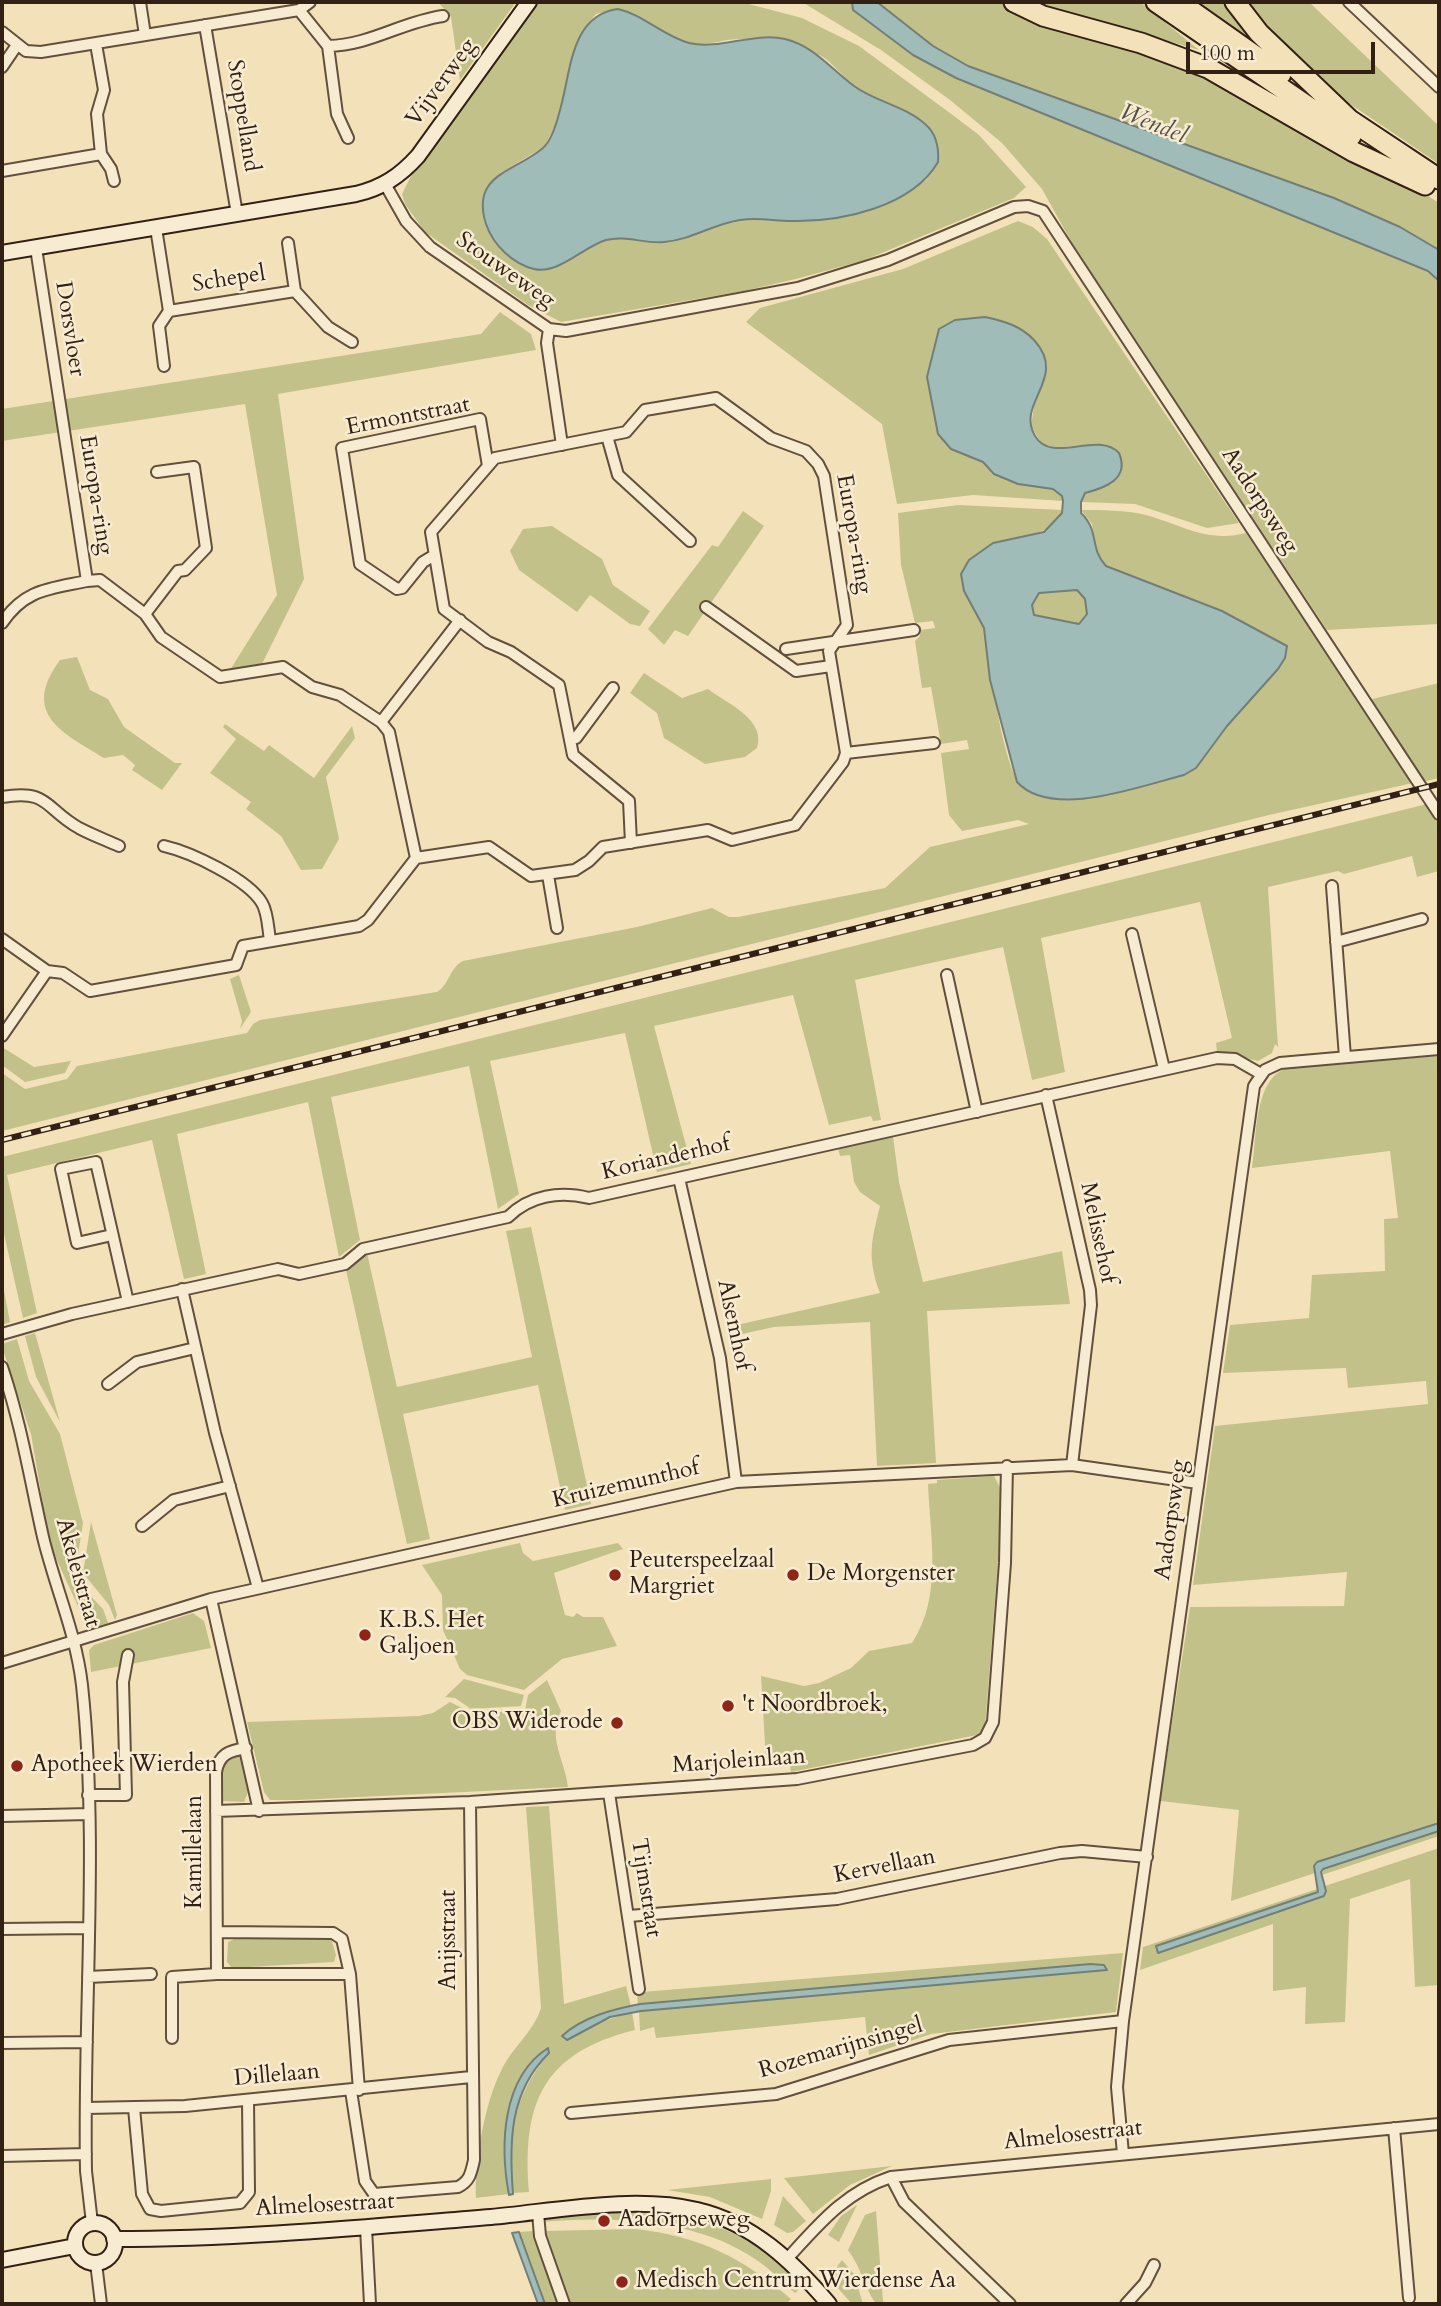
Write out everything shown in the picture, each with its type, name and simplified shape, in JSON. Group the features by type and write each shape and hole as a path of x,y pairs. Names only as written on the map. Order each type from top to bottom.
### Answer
{"highway":[{"path":"1014,2 1043,16 1141,43 1208,68 1354,152 1434,186"},
{"path":"1156,2 1213,44 1434,186"},
{"path":"1179,2 1349,119 1434,186"},
{"path":"1235,2 1259,33 1349,119"}],"street":[{"path":"140,2 145,35"},
{"path":"2,32 26,51 41,52 299,10 310,2"},
{"name":"Vijverweg","path":"385,184 399,176 418,156 528,2"},
{"path":"1349,2 1439,87"},
{"path":"299,10 328,46 337,114 348,138"},
{"path":"328,46 363,43 417,20 443,16"},
{"name":"Stoppelland","path":"205,25 237,214"},
{"path":"96,44 104,90 97,114 101,154 111,169 114,181"},
{"path":"2,67 17,46"},
{"path":"2,171 101,154"},
{"path":"2,253 356,194 385,184"},
{"name":"Stouweweg","path":"385,184 403,216 430,247 550,329 579,328 797,288 888,260 1014,207 1028,206 1043,211"},
{"name":"Aadorpsweg","path":"1043,211 1439,814"},
{"name":"Schepel","path":"156,228 169,311 159,326 164,366"},
{"name":"Schepel","path":"288,243 295,291 328,327 352,342"},
{"name":"Dorsvloer","path":"36,248 61,417"},
{"name":"Schepel","path":"169,311 295,291"},
{"path":"550,329 547,343 562,445"},
{"name":"Europa-ring","path":"488,466 495,458 626,432 645,410 716,398 771,438 806,451 824,476 847,625 829,651 846,753"},
{"name":"Europa-ring","path":"2,623 11,609 33,592 87,581 61,417"},
{"name":"Ermontstraat","path":"433,556 424,562 402,588 397,589 360,564 342,448 480,419 488,466"},
{"path":"607,436 618,475 690,541"},
{"path":"488,466 430,532 444,609 488,642 511,652 559,685 573,755 629,801 631,843"},
{"path":"145,614 178,571 185,570 206,548 194,467 157,472"},
{"path":"87,581 100,580 145,614 161,637 220,677 283,667 312,687 340,695 381,722 389,732 416,858"},
{"path":"2,600 11,609"},
{"path":"706,607 796,671 831,666"},
{"path":"381,722 460,620"},
{"path":"786,649 914,630"},
{"path":"570,739 576,738 613,688"},
{"path":"2,939 47,971 63,973 90,991 236,965 243,946 359,926 369,920 416,858 489,847 531,876 575,870 603,847 708,830 732,840 795,825 843,762 846,753 934,743"},
{"path":"2,797 26,793 38,797 77,827 119,846"},
{"path":"164,846 180,850 251,888 264,905 270,940"},
{"path":"548,875 557,928"},
{"path":"1332,886 1345,1057"},
{"path":"1336,942 1422,919"},
{"path":"1132,934 1164,1069"},
{"path":"2,1036 47,971"},
{"path":"947,975 977,1112"},
{"path":"1261,1074 1275,1064 1439,1049"},
{"name":"Korianderhof","path":"2,1334 128,1301 278,1269 299,1274 345,1264 363,1249 508,1217 526,1202 566,1193 589,1198 1164,1069 1226,1058 1261,1074"},
{"name":"Aadorpsweg","path":"1123,2154 1117,2087 1123,2021 1253,1093 1261,1074"},
{"name":"Melissehof","path":"1046,1096 1090,1290 1091,1305 1072,1465"},
{"path":"112,1235 77,1243 61,1170 96,1162 128,1301"},
{"name":"Alsemhof","path":"679,1178 720,1358 736,1482"},
{"path":"182,1289 258,1588"},
{"path":"108,1384 137,1363 195,1348"},
{"name":"Akeleistraat","path":"2,1367 25,1443 49,1559 75,1639 82,1696 89,1814 86,2154 92,2223"},
{"name":"Kruizemunthof","path":"2,1663 211,1599 736,1482 1007,1466 1072,1465 1198,1483"},
{"name":"Marjoleinlaan","path":"216,1811 470,1802 816,1777 973,1745 985,1738 993,1722 1005,1563 1007,1466"},
{"path":"142,1526 174,1500 230,1486"},
{"path":"211,1599 259,1811"},
{"path":"88,1795 126,1795 123,1682 128,1654"},
{"name":"Kamillelaan","path":"217,1974 218,1763 225,1754 246,1748"},
{"name":"Tijmstraat","path":"609,1793 639,1989"},
{"name":"Anijsstraat","path":"355,2090 365,2181 374,2194 458,2187 471,2176 474,2161 470,1802"},
{"path":"2,1816 89,1814"},
{"name":"Kervellaan","path":"629,1916 837,1899 1060,1853 1082,1851 1147,1857"},
{"path":"2,1929 89,1928"},
{"path":"217,1932 333,1933 345,1944 350,1974 355,2090"},
{"path":"88,1977 151,1973"},
{"path":"172,2038 172,1977 217,1974 350,1974"},
{"name":"Rozemarijnsingel","path":"571,2113 776,2094 949,2040 1123,2021"},
{"path":"2,2043 87,2042"},
{"name":"Dillelaan","path":"86,2108 134,2108 248,2100 471,2077"},
{"path":"134,2108 142,2194 150,2209 161,2211 240,2203 250,2192 248,2100"},
{"name":"Almelosestraat","path":"787,2259 836,2206 853,2193 891,2177 1439,2124"},
{"path":"1394,2128 1409,2298"},
{"path":"2,2156 86,2154"},
{"path":"891,2177 904,2202 1010,2304"},
{"name":"Almelosestraat","path":"114,2239 366,2228 638,2204 679,2206 722,2218 749,2230 787,2259 829,2304"},
{"path":"538,2213 540,2236 564,2304"},
{"path":"92,2223 109,2229 114,2239 112,2252 96,2263 80,2257 75,2246 81,2228 92,2223"},
{"path":"366,2228 369,2304"},
{"path":"2,2259 75,2246"},
{"path":"96,2263 101,2304"},
{"path":"1126,2304 1145,2283 1154,2264"}],"shaded area":[{"path":"438,2 516,2 460,80 451,17"},
{"path":"534,2 741,2 802,18 859,46 979,135 1026,187 1014,198 865,260 744,291 561,322 528,305 425,232 405,204 402,194 414,170","holes":["618,9 671,36 690,43 751,40 791,46 817,54 858,88 920,123 931,134 937,147 936,162 926,180 792,221 754,218 608,240 591,246 551,269 500,173 544,147 555,126 582,31 596,14"]},
{"path":"802,2 852,2 853,10 913,55 956,78 1428,271 1439,281 1439,624 1327,630 1073,245 1042,189 1002,143 950,100 881,50"},
{"path":"877,2 1000,2 1170,56 1375,162 1439,203 1439,250 1400,227 968,66 933,46"},
{"path":"1034,2 1140,2 1199,50"},
{"path":"1193,2 1229,2 1282,64"},
{"path":"1241,2 1309,2 1439,126 1439,164 1316,81"},
{"path":"1018,221 1033,227 1047,239 1239,523 1207,528 1135,504 1081,502 1085,493 1112,484 1122,467 1083,445 1051,448 1041,443 1031,426 1034,406 985,317 955,320 939,329 927,377 938,434 951,449 983,462 994,474 1053,489 1062,496 1063,501 973,495 897,504 882,424 746,322 760,308 903,269"},
{"path":"500,312 531,334 536,350 278,394 304,579 262,664 230,670 277,595 245,404 2,441 2,409 481,334"},
{"path":"958,505 1063,510 1047,529 999,542 976,557 976,611 983,628 1008,758 1022,788 1088,798 1184,775 1196,768 1227,726 1278,669 1287,647 1222,611 1106,566 1095,550 1092,524 1081,510 1138,513 1219,536 1246,533 1413,783 1269,815 2,1131 2,1073 25,1089 67,1079 77,1066 247,1033 253,1024 260,1020 437,992 455,967 463,961 637,927 712,908 729,917 738,917 885,888 930,847 1029,824 1018,820 962,831 949,815 941,753 969,749 967,740 941,744 931,687 922,688 915,641 920,636 920,630 935,628 933,621 915,623 901,565 898,513"},
{"path":"743,511 764,526 688,636 675,630 664,645 648,629 712,545 718,547"},
{"path":"552,526 602,559 613,585 650,611 640,626 630,624 590,595 577,612 519,570 510,551 523,529"},
{"path":"1077,590 1085,599 1087,614 1079,624 1034,615 1032,605 1039,593"},
{"path":"77,657 90,690 108,699 124,727 175,763 182,763 162,790 132,770 135,765 123,755 104,758 74,740 52,720 44,695 49,679 60,660"},
{"path":"644,673 682,698 708,689 728,702 752,722 758,738 757,748 745,757 705,764 664,738 657,713 630,693"},
{"path":"1439,683 1439,778 1423,782 1372,699"},
{"path":"225,724 264,751 269,745 314,778 352,726 355,738 326,777 339,839 322,869 301,870 281,836 246,809 251,802 210,773 236,739 223,727"},
{"path":"1427,804 1439,825 1439,871 1417,877 1412,856 1344,874 1338,871 1268,887 1278,1047 1275,1044 1272,1053 1258,1061 1217,1051 1216,1043 1232,1038 1200,902 1041,938 1065,1072 1032,1080 1003,947 855,980 881,1120 873,1121 871,1116 829,1125 793,995 654,1026 691,1164 657,1172 625,1033 490,1061 519,1194 498,1209 469,1066 331,1097 360,1240 339,1257 308,1102 177,1134 206,1274 184,1279 152,1140 7,1175 37,1313 23,1318 2,1225 2,1157"},
{"path":"239,975 251,1012 240,1029 242,1021 230,979"},
{"path":"2,1047 34,1067 71,1061 65,1073 25,1082 2,1065"},
{"path":"1439,1056 1439,1823 1318,1862 1315,1873 1231,1901 1239,1810 1160,1801 1190,1607 1344,1606 1347,1572 1193,1585 1215,1426 1428,1404 1426,1381 1348,1388 1346,1368 1223,1373 1230,1325 1309,1318 1312,1275 1385,1271 1384,1219 1398,1218 1390,1151 1252,1168 1259,1110 1269,1082 1290,1067"},
{"path":"893,1136 899,1182 923,1282 1062,1251 1070,1304 927,1311 936,1463 877,1466 870,1322 774,1327 733,1336 732,1326 880,1293 873,1270 872,1250 880,1206 860,1192 854,1182 850,1155 840,1156 838,1148"},
{"path":"531,1227 591,1504 565,1510 538,1385 403,1414 430,1539 407,1544 346,1270 361,1254 367,1253 397,1387 532,1357 506,1231"},
{"path":"2,1280 10,1322 2,1325"},
{"path":"35,1333 60,1422 36,1377 25,1336"},
{"path":"17,1339 29,1381 60,1434 83,1523 75,1574 80,1585 103,1609 108,1623 95,1627 87,1626 50,1545 31,1434 2,1347 2,1344"},
{"path":"994,1476 1003,1493 985,1728 982,1734 791,1772 789,1760 766,1761 761,1676 804,1686 819,1683 851,1668 869,1651 912,1643 922,1625 931,1586 932,1545 928,1484 937,1483 937,1480"},
{"path":"91,1522 117,1615 115,1620 109,1605 83,1573"},
{"path":"520,1543 523,1553 533,1561 618,1543 623,1549 554,1573 565,1615 573,1617 577,1613 583,1617 603,1617 617,1646 562,1659 524,1690 467,1675 460,1669 443,1630 442,1595 422,1565"},
{"path":"193,1613 204,1621 211,1648 91,1672 89,1650 94,1645"},
{"path":"464,1679 524,1695 521,1706 471,1709 455,1698 445,1697"},
{"path":"547,1680 561,1711 557,1721 556,1740 568,1787 298,1800 270,1800 264,1792 247,1722 419,1716 433,1713 450,1702 472,1713 525,1711 528,1695"},
{"path":"241,1752 248,1792 244,1802 222,1801 223,1766"},
{"path":"549,1806 564,2004 626,1986 631,2006 614,2010 563,2034 567,2040 591,2025 632,2012 635,2030 579,2052 559,2068 545,2086 535,2107 530,2132 529,2192 513,2193 515,2118 527,2086 550,2051 545,2049 522,2081 508,2117 504,2154 509,2194 476,2198 479,2151 495,2084 541,2008 526,1807"},
{"path":"1439,1831 1439,1836 1322,1875 1323,1869"},
{"path":"1439,1848 1439,1985 1415,1987 1410,1879 1350,1899 1345,2022 1305,2024 1306,1987 1273,1991 1273,1924 1140,1970 1143,1947 1320,1888 1318,1892 1156,1946 1158,1953 1323,1896 1325,1886"},
{"path":"236,1938 331,1938 336,1955 334,1962 232,1968 227,1962 228,1942"},
{"path":"1123,1953 1116,2012 931,2034 869,2055 865,2017 656,2038 654,2027 640,2031 639,2011 1107,1970 1104,1965 1010,1970 638,2005 637,1993 642,1992"},
{"path":"892,2166 850,2185 813,2214 784,2178"},
{"path":"771,2179 771,2191 762,2219 710,2197 667,2190"},
{"path":"783,2196 806,2221 793,2232 787,2233 774,2225"},
{"path":"857,2205 839,2242 828,2235 841,2216"},
{"path":"876,2211 885,2304 876,2304 848,2250 865,2215"},
{"path":"617,2212 671,2215 719,2227 762,2250 801,2287 795,2293 763,2265 734,2247 681,2228 625,2220 540,2222 549,2217"},
{"path":"635,2229 680,2237 719,2251 755,2271 791,2299 786,2304 570,2304 543,2231"},
{"path":"533,2231 559,2304 545,2304 519,2232"},
{"path":"842,2260 854,2274 863,2304 852,2304 829,2278"}],"water":[{"path":"852,2 877,2 933,46 968,66 1334,198 1400,227 1439,250 1439,281 1428,271 956,78 913,55 853,10"},
{"path":"618,9 689,43 701,45 773,37 795,42 814,52 863,91 909,113 925,124 936,141 938,162 911,190 893,201 853,215 811,221 740,220 674,241 606,240 561,264 543,270 519,263 499,246 489,232 483,207 484,194 498,176 546,145 556,125 581,34 590,22 602,14"},
{"path":"985,317 1005,322 1034,340 1043,354 1046,366 1031,412 1031,424 1035,436 1043,444 1052,448 1099,445 1110,447 1119,453 1122,462 1118,476 1107,485 1085,493 1081,502 1081,513 1091,526 1098,553 1106,566 1222,611 1287,646 1285,658 1278,669 1227,726 1196,768 1184,775 1121,792 1074,799 1052,798 1032,793 1017,782 990,680 984,628 964,591 961,574 969,560 993,543 1044,532 1062,513 1063,501 1062,496 1053,489 1018,484 994,474 983,462 951,449 938,434 927,377 939,329 955,320","holes":["1077,590 1085,599 1087,614 1079,624 1034,615 1032,605 1039,593"]},
{"path":"1439,1823 1439,1831 1323,1869 1321,1872 1326,1891 1324,1896 1158,1953 1156,1946 1318,1892 1314,1866 1317,1862"},
{"path":"1090,1964 1104,1965 1107,1970 641,2011 610,2017 567,2040 562,2036 589,2019 640,2004"},
{"path":"548,2048 549,2053 526,2084 514,2119 511,2156 513,2194 509,2195 505,2135 513,2095 532,2061"},
{"path":"519,2232 545,2304 538,2304 512,2233"}],"railway":[{"path":"2,1140 1439,784"}],"place":[{"name":"Peuterspeelzaal Margriet","path":"615,1575"},
{"name":"De Morgenster","path":"793,1575"},
{"name":"K.B.S. Het Galjoen","path":"365,1635"},
{"name":"'t Noordbroek,","path":"728,1706"},
{"name":"OBS Widerode","path":"617,1723"},
{"name":"Apotheek Wierden","path":"17,1766"},
{"name":"Aadorpseweg","path":"604,2221"},
{"name":"Medisch Centrum Wierdense Aa","path":"622,2282"}],"water label":[{"name":"Wendel","path":"1153,125"}]}
